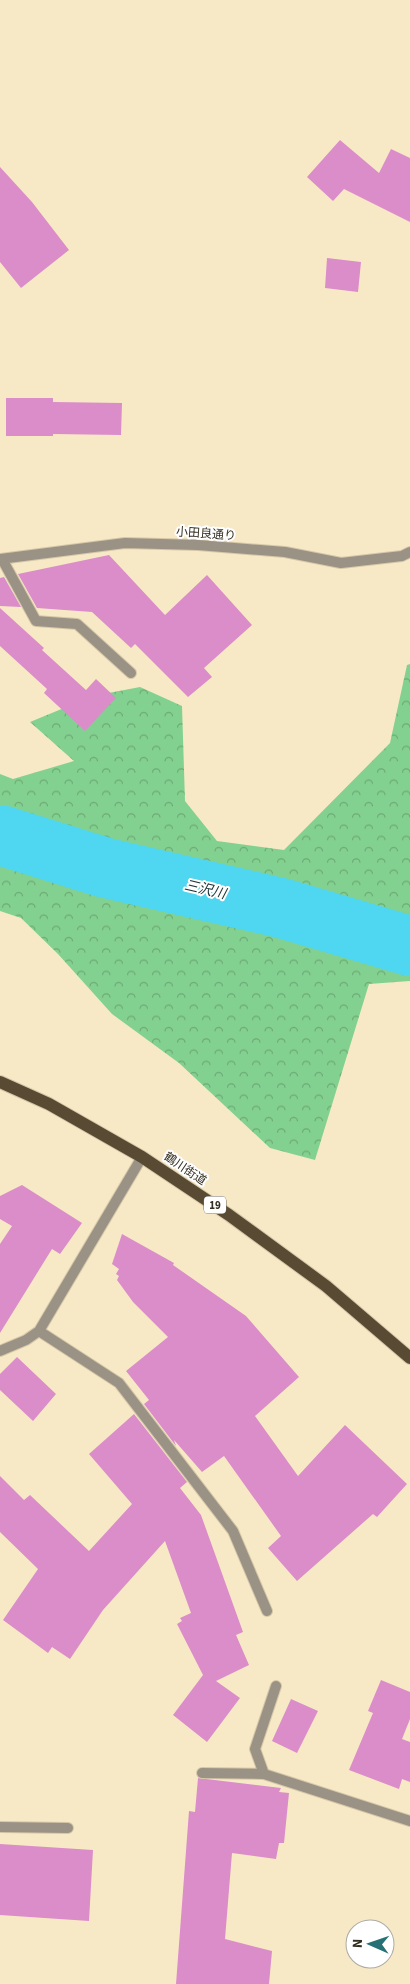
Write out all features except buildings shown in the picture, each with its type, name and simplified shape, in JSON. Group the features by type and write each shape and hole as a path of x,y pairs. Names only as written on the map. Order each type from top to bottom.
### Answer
{"main road":[{"name":"鶴川街道","path":"0,1082 49,1104 142,1157 230,1215 326,1286 410,1358"}],"street":[{"name":"小田良通り","path":"1,559 125,543 198,545 285,552 340,563 402,556 410,552"},
{"path":"1,559 36,621 77,624 131,673"},
{"path":"0,1351 26,1340 39,1331 142,1157"},
{"path":"39,1331 119,1384 233,1531 267,1611"},
{"path":"264,1774 255,1749 276,1686"},
{"path":"202,1773 264,1774 410,1821"},
{"path":"0,1827 68,1828"}],"green space":[{"path":"410,664 410,981 369,984 315,1160 270,1148 179,1063 112,1014 58,954 21,918 0,911 0,774 13,779 74,761 30,722 93,696 140,687 182,706 185,801 217,841 284,850 390,743 407,665"}],"waterway":[{"name":"三沢川","path":"0,835 106,868 281,908 410,946"}]}
